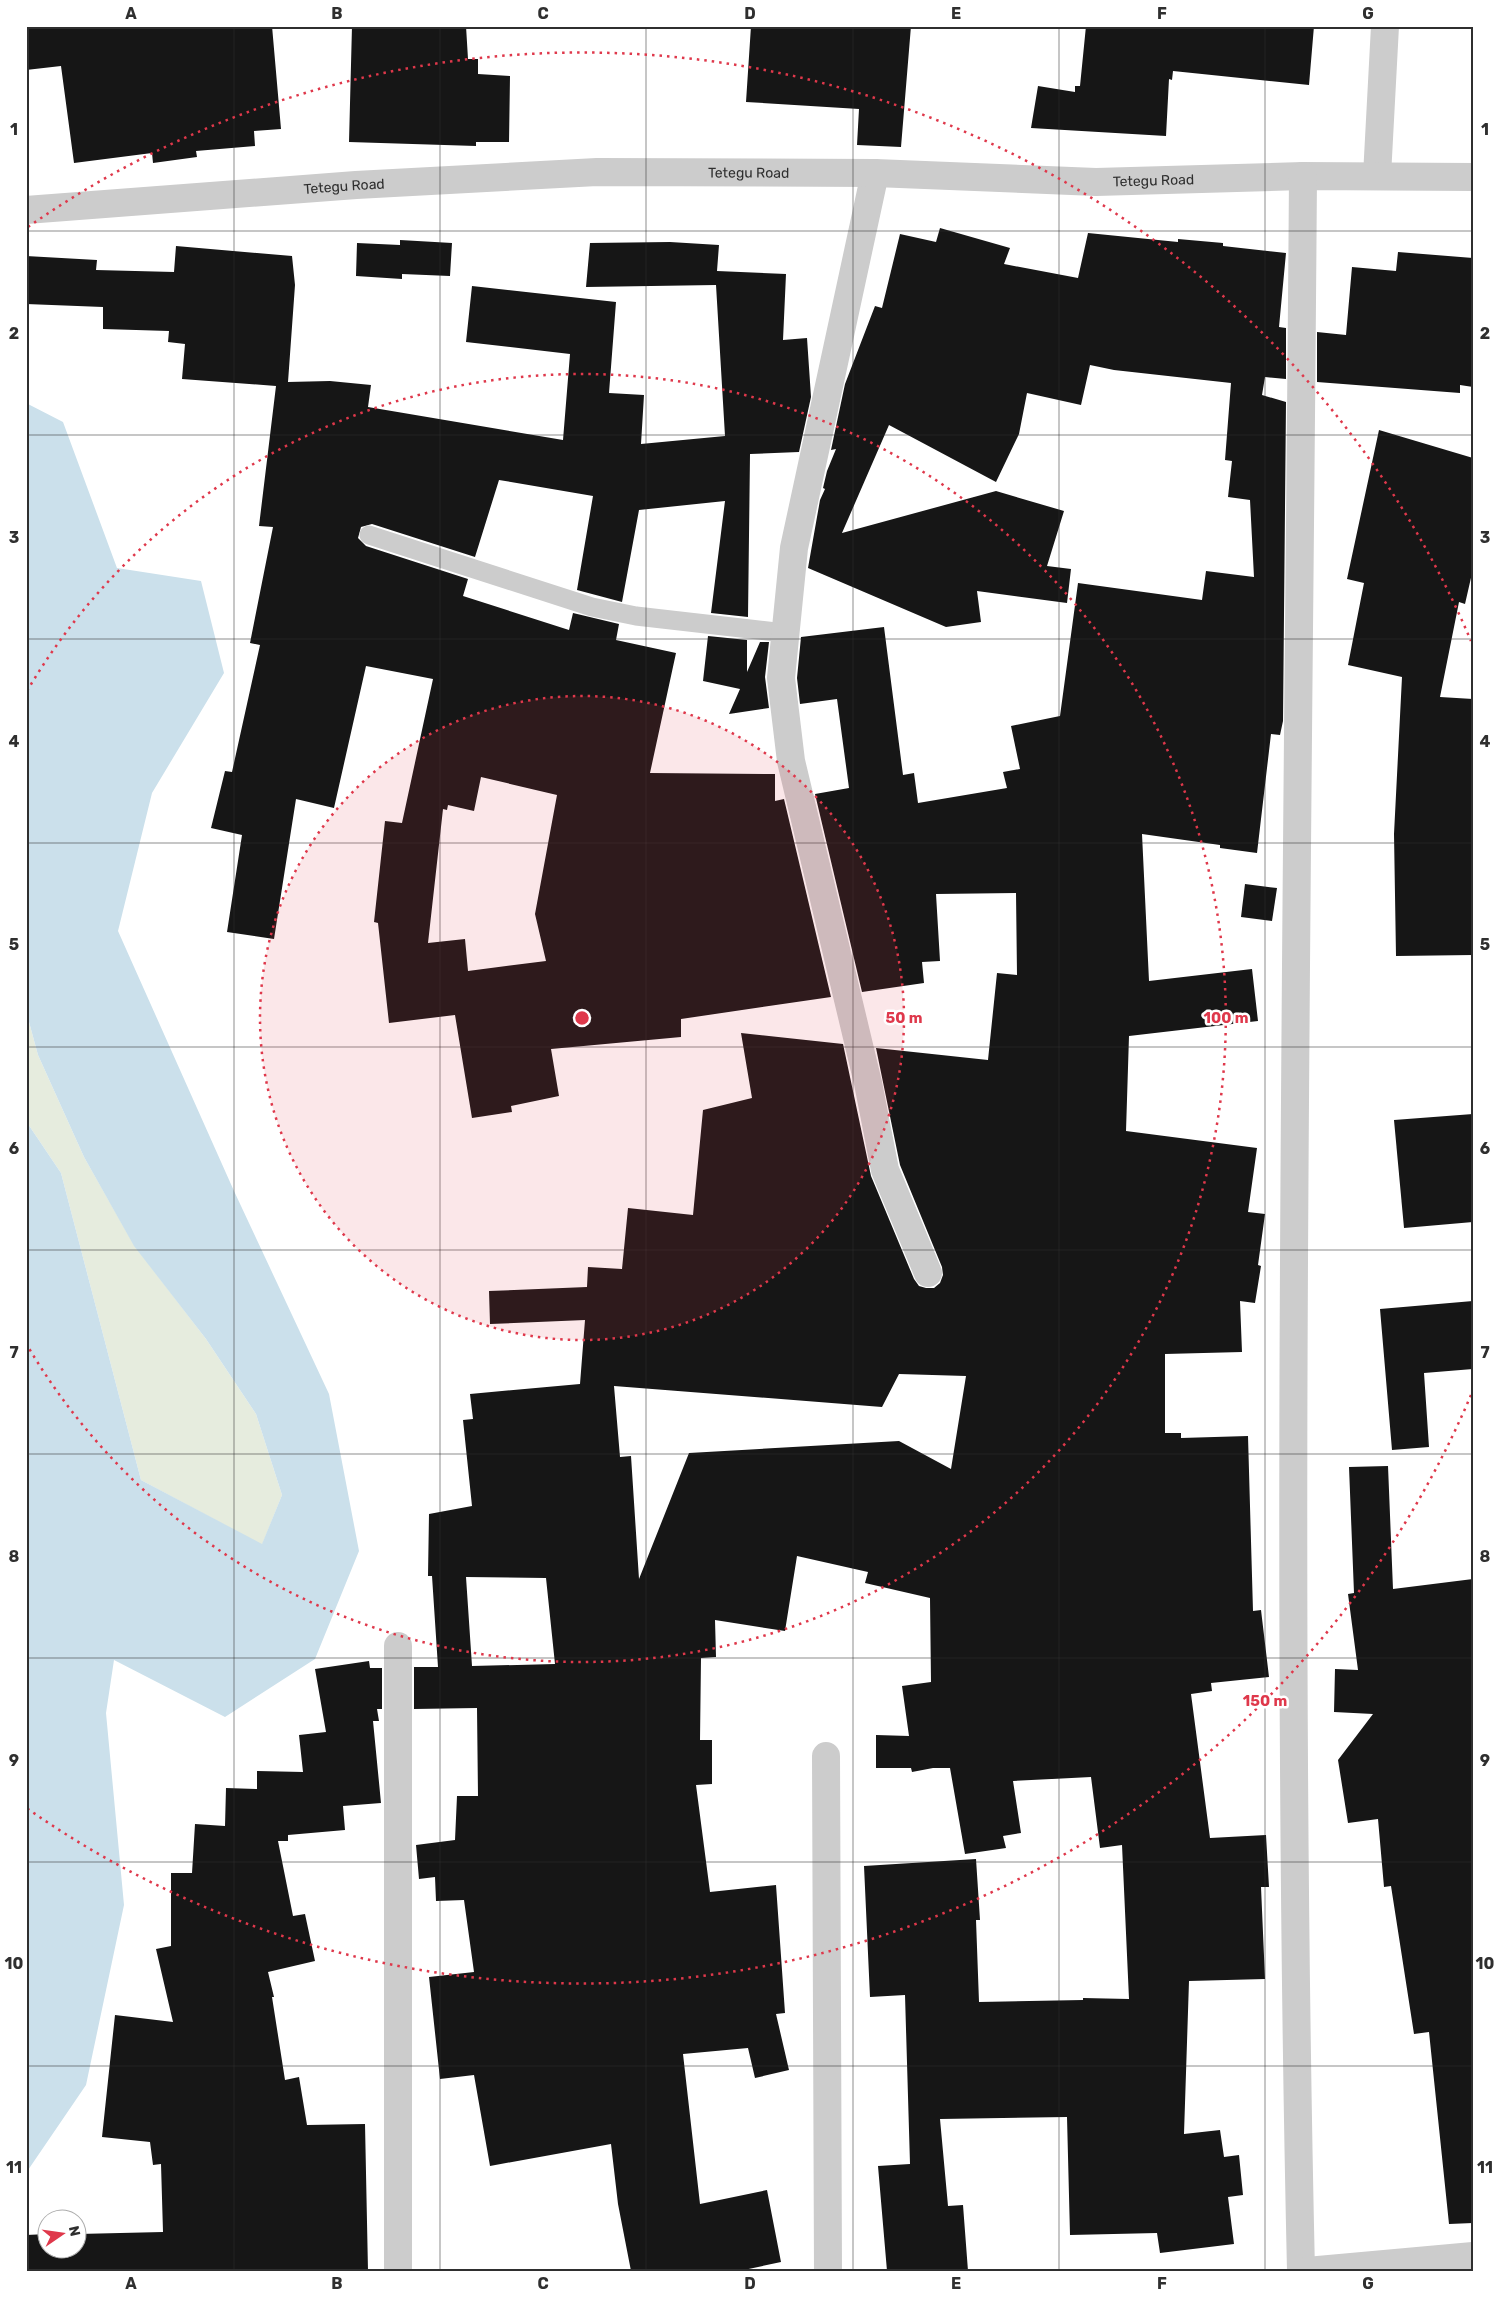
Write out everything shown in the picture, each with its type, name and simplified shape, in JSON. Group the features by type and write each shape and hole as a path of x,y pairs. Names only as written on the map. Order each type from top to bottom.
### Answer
{"street":[{"path":"1377,176 1385,26"},
{"name":"Tetegu Road","path":"26,210 356,185 597,172 875,173 1096,182 1303,176 1473,177"},
{"path":"875,173 794,548 781,678 791,761 868,1083 885,1170 928,1273"},
{"path":"1301,2271 1294,1965 1293,1304 1303,176"},
{"path":"398,1646 398,2271"},
{"path":"826,1756 828,2271"},
{"path":"1307,2271 1473,2256"}],"lane":[{"path":"368,536 592,607 636,616 785,633"}],"shaded area":[{"path":"26,1011 38,1055 84,1157 134,1245 206,1339 256,1414 282,1495 262,1545 141,1480 61,1173 26,1121"}],"water":[{"path":"26,403 63,422 117,568 201,581 224,673 152,793 118,931 234,1191 329,1394 359,1551 315,1659 225,1717 114,1660 106,1713 124,1905 86,2085 26,2173 26,1121 61,1173 141,1480 262,1544 282,1495 256,1414 206,1339 134,1246 84,1157 38,1055 26,1011"}],"building":[{"path":"26,26 272,26 281,129 254,131 255,146 196,151 197,157 153,163 152,153 74,163 61,66 26,70"},
{"path":"352,26 466,26 468,59 478,59 478,74 510,76 509,142 476,142 476,146 349,142"},
{"path":"751,26 911,26 901,147 857,145 859,109 746,102"},
{"path":"1086,26 1314,26 1309,85 1173,71 1172,80 1169,79 1166,136 1031,128 1038,86 1075,92 1075,86 1080,86"},
{"path":"940,228 1010,248 1004,264 1078,278 1088,233 1178,242 1178,239 1223,243 1223,246 1286,253 1279,327 1286,328 1286,379 1265,377 1262,395 1286,402 1283,721 1280,735 1271,734 1257,853 1220,848 1220,845 1142,834 1149,981 1252,969 1258,1021 1129,1036 1126,1131 1257,1148 1248,1212 1265,1214 1258,1265 1261,1266 1255,1303 1240,1301 1242,1352 1165,1354 1165,1433 1181,1433 1181,1438 1248,1436 1253,1611 1261,1610 1269,1677 1211,1683 1212,1691 1191,1694 1210,1838 1266,1835 1269,1887 1261,1887 1265,1979 1189,1981 1184,2134 1220,2130 1224,2157 1239,2155 1243,2195 1228,2197 1234,2244 1160,2253 1157,2233 1070,2235 1067,2117 940,2119 948,2206 963,2205 968,2271 887,2271 878,2166 910,2164 905,1995 870,1997 864,1866 976,1859 980,1920 976,1920 979,2002 1083,2000 1083,1998 1129,1999 1122,1845 1100,1848 1091,1777 1013,1781 1021,1833 1003,1836 1006,1848 965,1854 950,1768 933,1768 912,1772 911,1768 876,1768 876,1735 909,1736 902,1686 931,1682 930,1598 865,1583 868,1572 797,1556 785,1631 715,1620 716,1657 701,1658 700,1740 712,1740 712,1784 696,1785 710,1892 776,1885 785,2013 776,2014 789,2070 755,2078 748,2048 683,2054 700,2204 767,2190 781,2262 739,2271 631,2271 618,2204 611,2144 490,2166 474,2075 440,2079 429,1977 474,1972 464,1900 436,1901 435,1877 419,1879 416,1845 455,1840 457,1796 478,1796 477,1708 414,1709 414,1667 438,1667 432,1576 428,1576 429,1514 472,1506 463,1420 473,1419 470,1394 580,1384 585,1320 490,1324 489,1291 587,1287 588,1267 622,1269 628,1208 693,1215 703,1110 752,1098 741,1033 843,1044 871,1176 914,1279 919,1286 926,1288 934,1288 940,1283 943,1275 942,1267 900,1165 876,1048 988,1060 997,973 1017,975 1016,893 936,894 940,961 922,962 924,983 862,992 815,794 849,788 837,699 800,704 797,678 801,637 884,627 903,775 914,773 918,803 1007,788 1003,772 1020,769 1011,726 1060,716 1078,583 1202,600 1206,571 1254,577 1250,500 1228,497 1232,461 1225,460 1231,383 1114,370 1090,365 1081,405 1027,393 1019,434 996,482 889,425 842,533 996,491 1064,511 1047,566 1071,569 1067,603 977,591 981,622 946,627 808,568 820,500 825,489 823,488 827,471 836,449 831,450 845,384 875,306 882,308 900,234 936,242","holes":["899,1374 966,1376 951,1469 899,1441 689,1453 639,1579 631,1456 620,1457 614,1386 882,1407","466,1577 546,1578 555,1664 472,1666"]},
{"path":"400,240 452,243 450,276 402,274 402,279 356,276 357,243 400,245"},
{"path":"670,242 719,245 717,271 786,274 783,340 807,338 811,397 799,452 750,454 748,617 711,613 725,501 639,510 622,602 577,590 593,496 499,480 475,557 372,524 361,527 358,538 366,546 468,579 463,596 569,630 573,613 619,624 616,640 676,653 650,773 775,774 775,801 784,799 831,997 681,1019 681,1037 551,1049 559,1096 511,1106 512,1112 472,1118 455,1015 389,1023 378,923 374,922 385,821 402,823 433,679 366,666 334,808 296,799 274,939 227,932 242,835 211,828 225,771 232,772 260,645 250,643 273,527 259,526 276,386 182,379 185,344 168,342 169,331 103,329 103,307 26,304 26,256 97,260 96,270 174,272 176,246 292,256 295,285 288,382 330,381 371,385 368,407 563,440 570,354 466,342 472,286 616,302 609,393 644,395 641,444 725,436 716,285 586,287 590,243","holes":["481,777 557,795 535,914 546,961 468,971 465,939 428,943 443,809 447,810 448,805 474,811"]},
{"path":"1398,252 1473,258 1473,387 1460,385 1460,393 1317,382 1317,332 1346,335 1352,267 1396,271"},
{"path":"1379,430 1473,458 1473,569 1465,604 1459,602 1440,697 1473,699 1473,955 1396,956 1394,834 1402,677 1348,665 1364,583 1347,579"},
{"path":"708,636 747,640 747,672 760,642 769,642 765,677 769,708 729,714 740,689 703,681"},
{"path":"1245,884 1277,888 1272,921 1241,917"},
{"path":"1473,1114 1473,1222 1404,1228 1394,1120"},
{"path":"1473,1301 1473,1369 1424,1373 1429,1447 1392,1450 1380,1309"},
{"path":"1388,1466 1393,1589 1473,1579 1473,2223 1449,2224 1429,2032 1414,2034 1391,1886 1384,1887 1378,1819 1348,1823 1338,1760 1373,1714 1334,1712 1335,1669 1358,1670 1348,1594 1354,1593 1349,1467"},
{"path":"369,1661 370,1668 382,1668 382,1709 377,1709 379,1721 373,1721 381,1803 343,1806 345,1830 288,1835 288,1841 278,1841 293,1916 305,1914 315,1961 268,1972 274,1997 272,1997 285,2080 299,2077 307,2125 365,2124 368,2271 26,2271 26,2235 38,2234 38,2260 88,2260 88,2234 163,2232 161,2164 153,2165 150,2142 102,2137 115,2015 173,2022 156,1949 171,1946 171,1873 192,1873 195,1824 225,1826 226,1788 257,1789 257,1771 303,1772 299,1735 326,1732 315,1669"}]}
